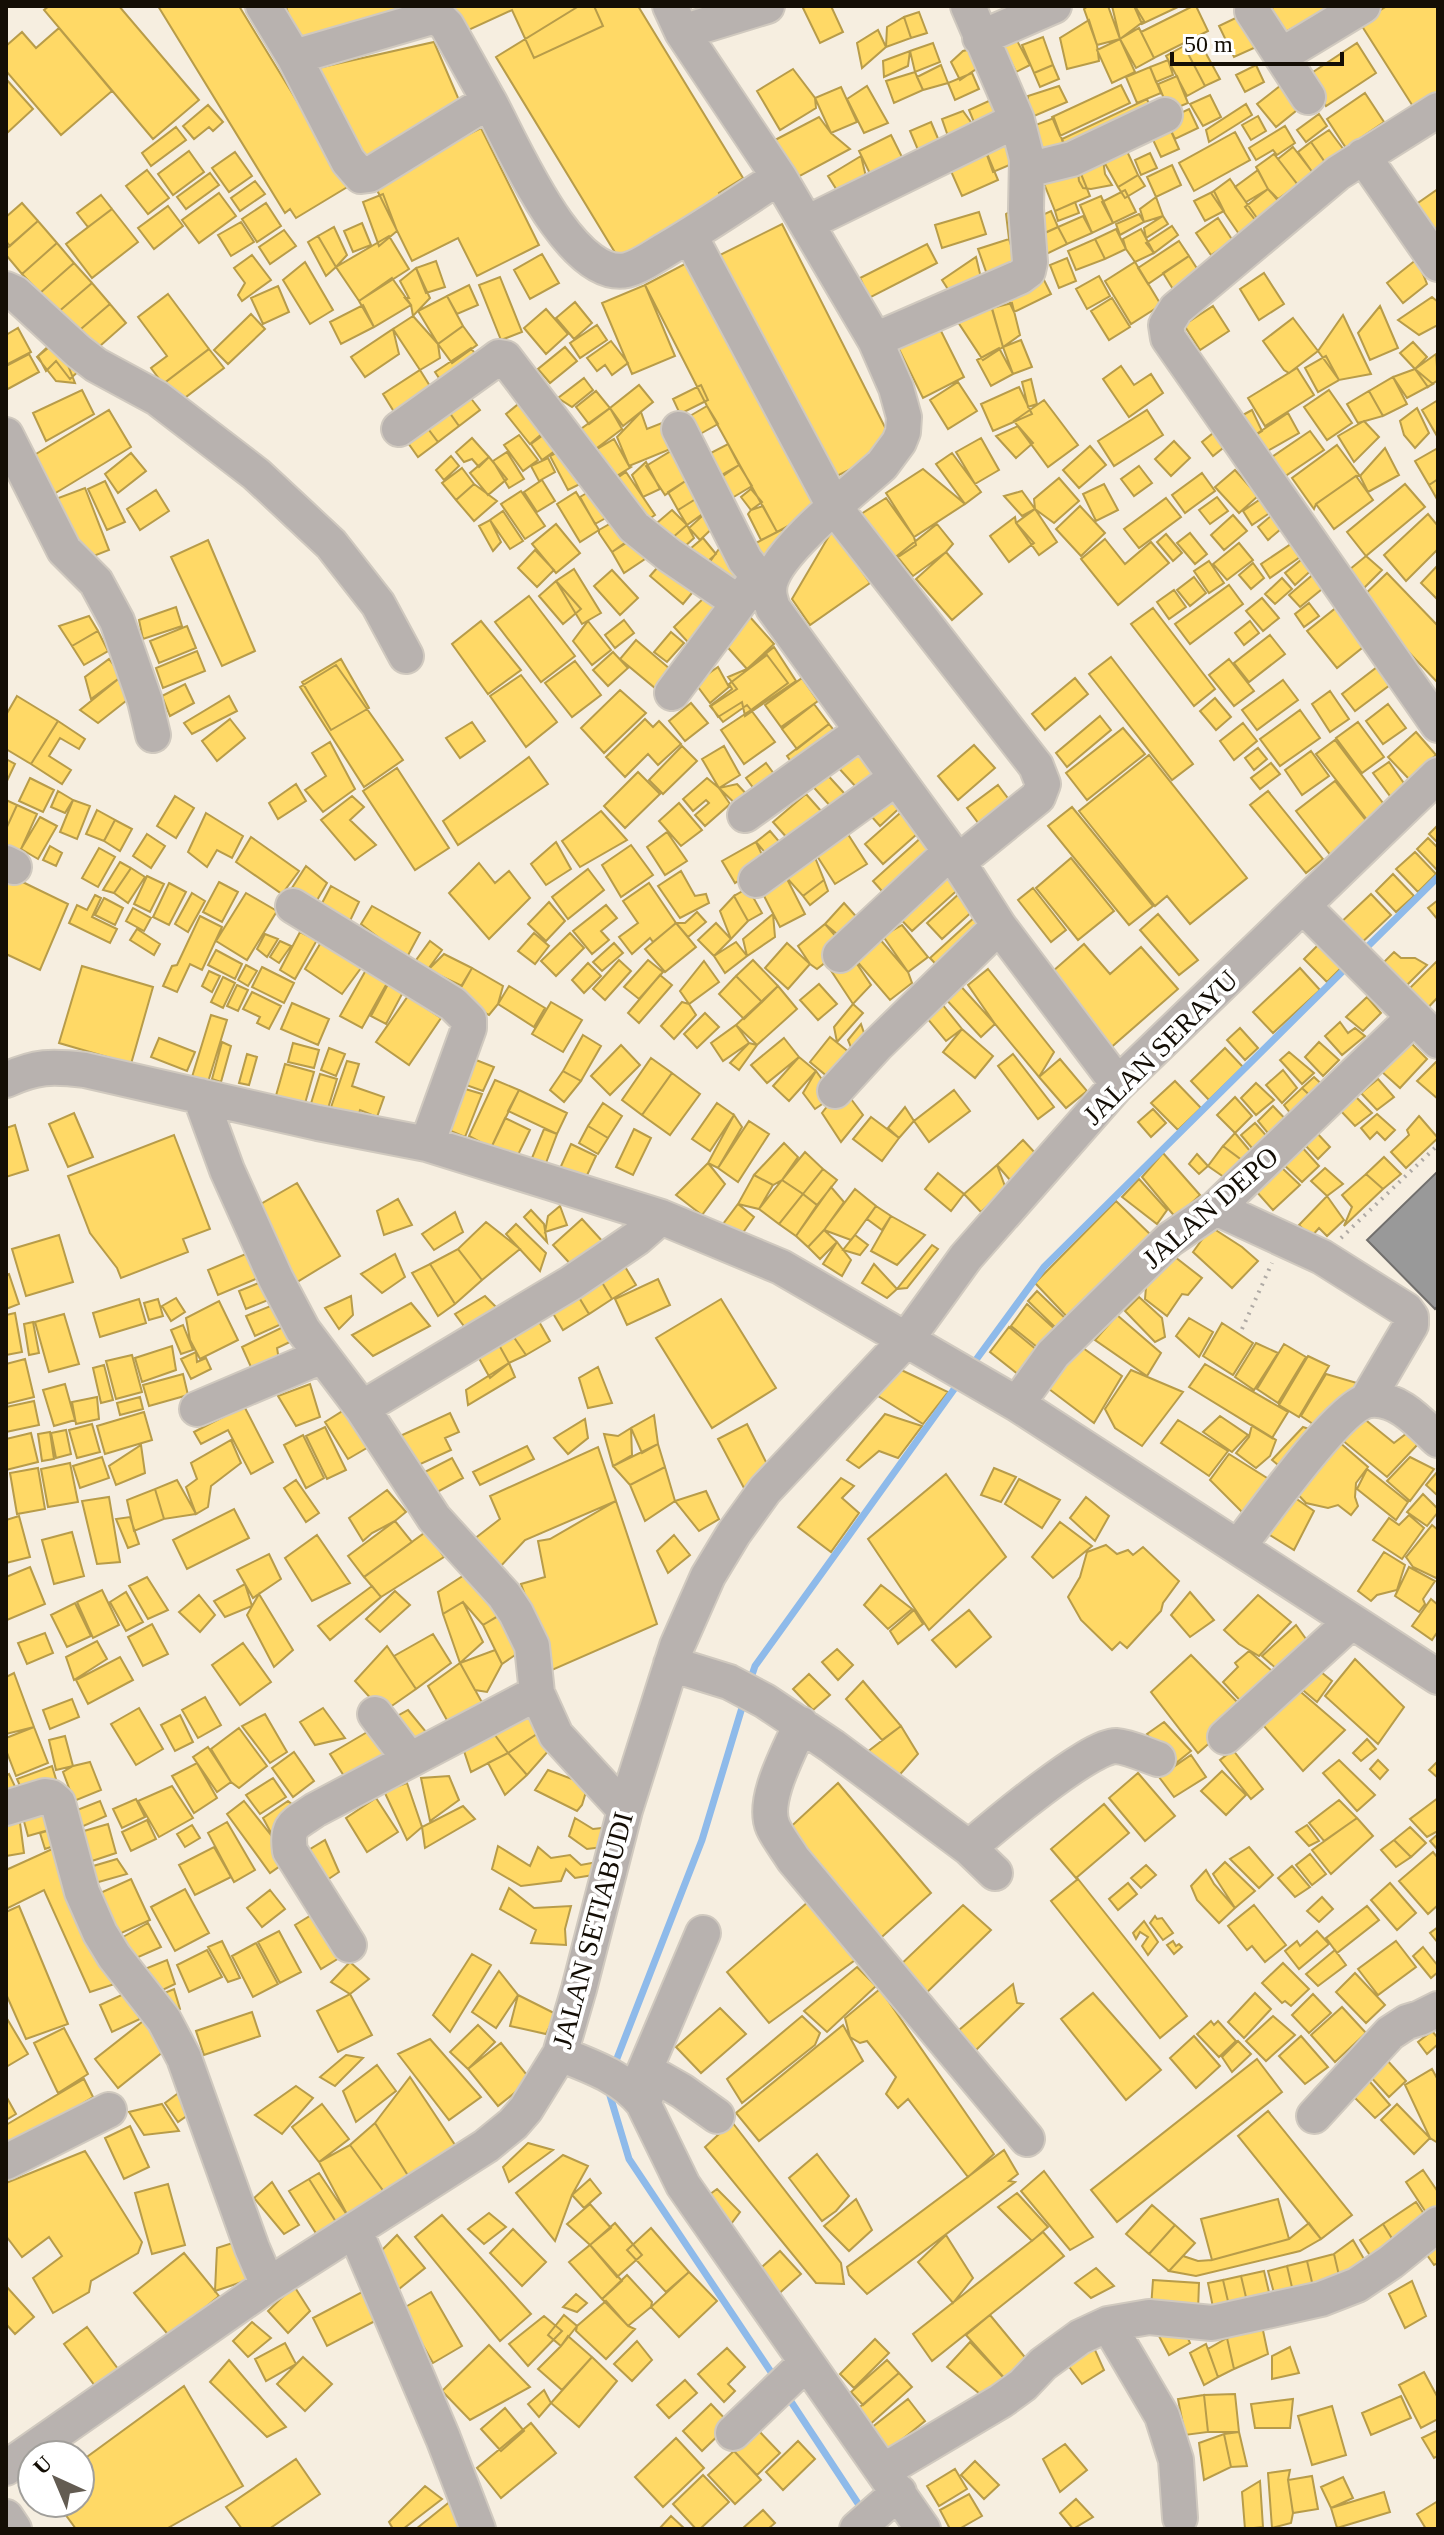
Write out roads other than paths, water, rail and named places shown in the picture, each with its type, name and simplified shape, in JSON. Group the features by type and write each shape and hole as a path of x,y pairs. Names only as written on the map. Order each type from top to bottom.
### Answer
{"street":[{"path":"263,6 294,57 348,161 361,176 369,175 489,101"},
{"path":"672,693 756,587 795,544 882,465 894,451 903,432 904,417 896,388 875,340 779,177 676,19 767,6"},
{"path":"875,340 1028,271 1027,159 1017,120 968,6"},
{"path":"980,38 1054,6"},
{"path":"1282,55 1363,6"},
{"path":"1252,11 1308,97"},
{"path":"294,57 432,17 440,19 447,26 489,101 550,216 569,240 602,266 617,271 635,267 690,236 779,177"},
{"path":"1438,110 1338,173 1176,309 1166,325 1168,338 1438,725"},
{"path":"1027,170 1072,159 1165,115"},
{"path":"807,223 1017,120"},
{"path":"1363,156 1438,264"},
{"path":"690,236 835,508 1036,766 1043,784 1038,797 954,857 840,955"},
{"path":"6,289 23,300 96,365 157,398 256,474 331,544 378,604 406,656"},
{"path":"399,429 499,357 505,358 634,527 669,555 756,587 769,595 773,608 954,857 999,926 1118,1084"},
{"path":"679,429 756,587"},
{"path":"6,435 64,550 96,582 117,621 145,701 153,735"},
{"path":"745,815 862,731"},
{"name":"JALAN SERAYU","path":"906,1340 966,1257 1118,1084 1438,775"},
{"path":"756,880 896,778"},
{"path":"293,906 453,1004 469,1020 469,1028 427,1144"},
{"path":"1303,906 1438,1041"},
{"path":"835,1091 877,1045 999,926"},
{"name":"JALAN DEPO","path":"1017,1404 1053,1354 1158,1250 1216,1208 1413,1018"},
{"path":"13,1071 50,1066 85,1070 427,1144 661,1217 781,1267 1017,1404 1438,1677"},
{"path":"200,1096 227,1170 276,1279 303,1330 362,1408 434,1518 504,1595 532,1646 537,1693 556,1735 625,1810"},
{"path":"1216,1208 1322,1257 1406,1310 1411,1317 1407,1334 1367,1400 1346,1414 1327,1435 1238,1547"},
{"path":"362,1408 571,1283 637,1238 661,1217"},
{"name":"JALAN SETIABUDI","path":"6,2468 268,2285 486,2146 513,2124 560,2054 625,1810 671,1664 686,1622 708,1576 765,1490 906,1340"},
{"path":"197,1409 322,1356"},
{"path":"1367,1400 1389,1402 1401,1408 1438,1440"},
{"path":"1225,1737 1351,1622"},
{"path":"671,1664 729,1682 801,1724 969,1848 995,1873"},
{"path":"349,1945 290,1851 288,1835 294,1825 315,1810 537,1693"},
{"path":"375,1714 410,1760"},
{"path":"801,1724 771,1797 772,1826 793,1859 1027,2139"},
{"path":"969,1848 1038,1792 1103,1750 1120,1747 1158,1759"},
{"path":"6,1808 45,1796 58,1803 82,1892 100,1933 164,2020 184,2058 268,2285"},
{"path":"634,2094 703,1933"},
{"path":"1314,2116 1390,2033 1438,2009"},
{"path":"560,2054 592,2067 634,2094 790,2378 923,2529"},
{"path":"634,2094 661,2079 717,2116"},
{"path":"6,2162 109,2110"},
{"path":"859,2527 890,2488 1080,2337 1108,2324 1149,2317 1212,2323 1321,2299 1357,2285 1438,2224"},
{"path":"355,2231 478,2529"},
{"path":"1108,2324 1162,2416 1176,2460 1180,2518"},
{"path":"733,2433 790,2378"},
{"path":"6,2517 14,2529"}],"waterway":[{"path":"1362,952 1438,877"},
{"path":"970,1368 1044,1267 1350,964"},
{"path":"750,1681 755,1666 960,1381"},
{"path":"614,2066 702,1840 744,1701"},
{"path":"608,2089 629,2159 777,2381"},
{"path":"786,2394 863,2511"}]}
